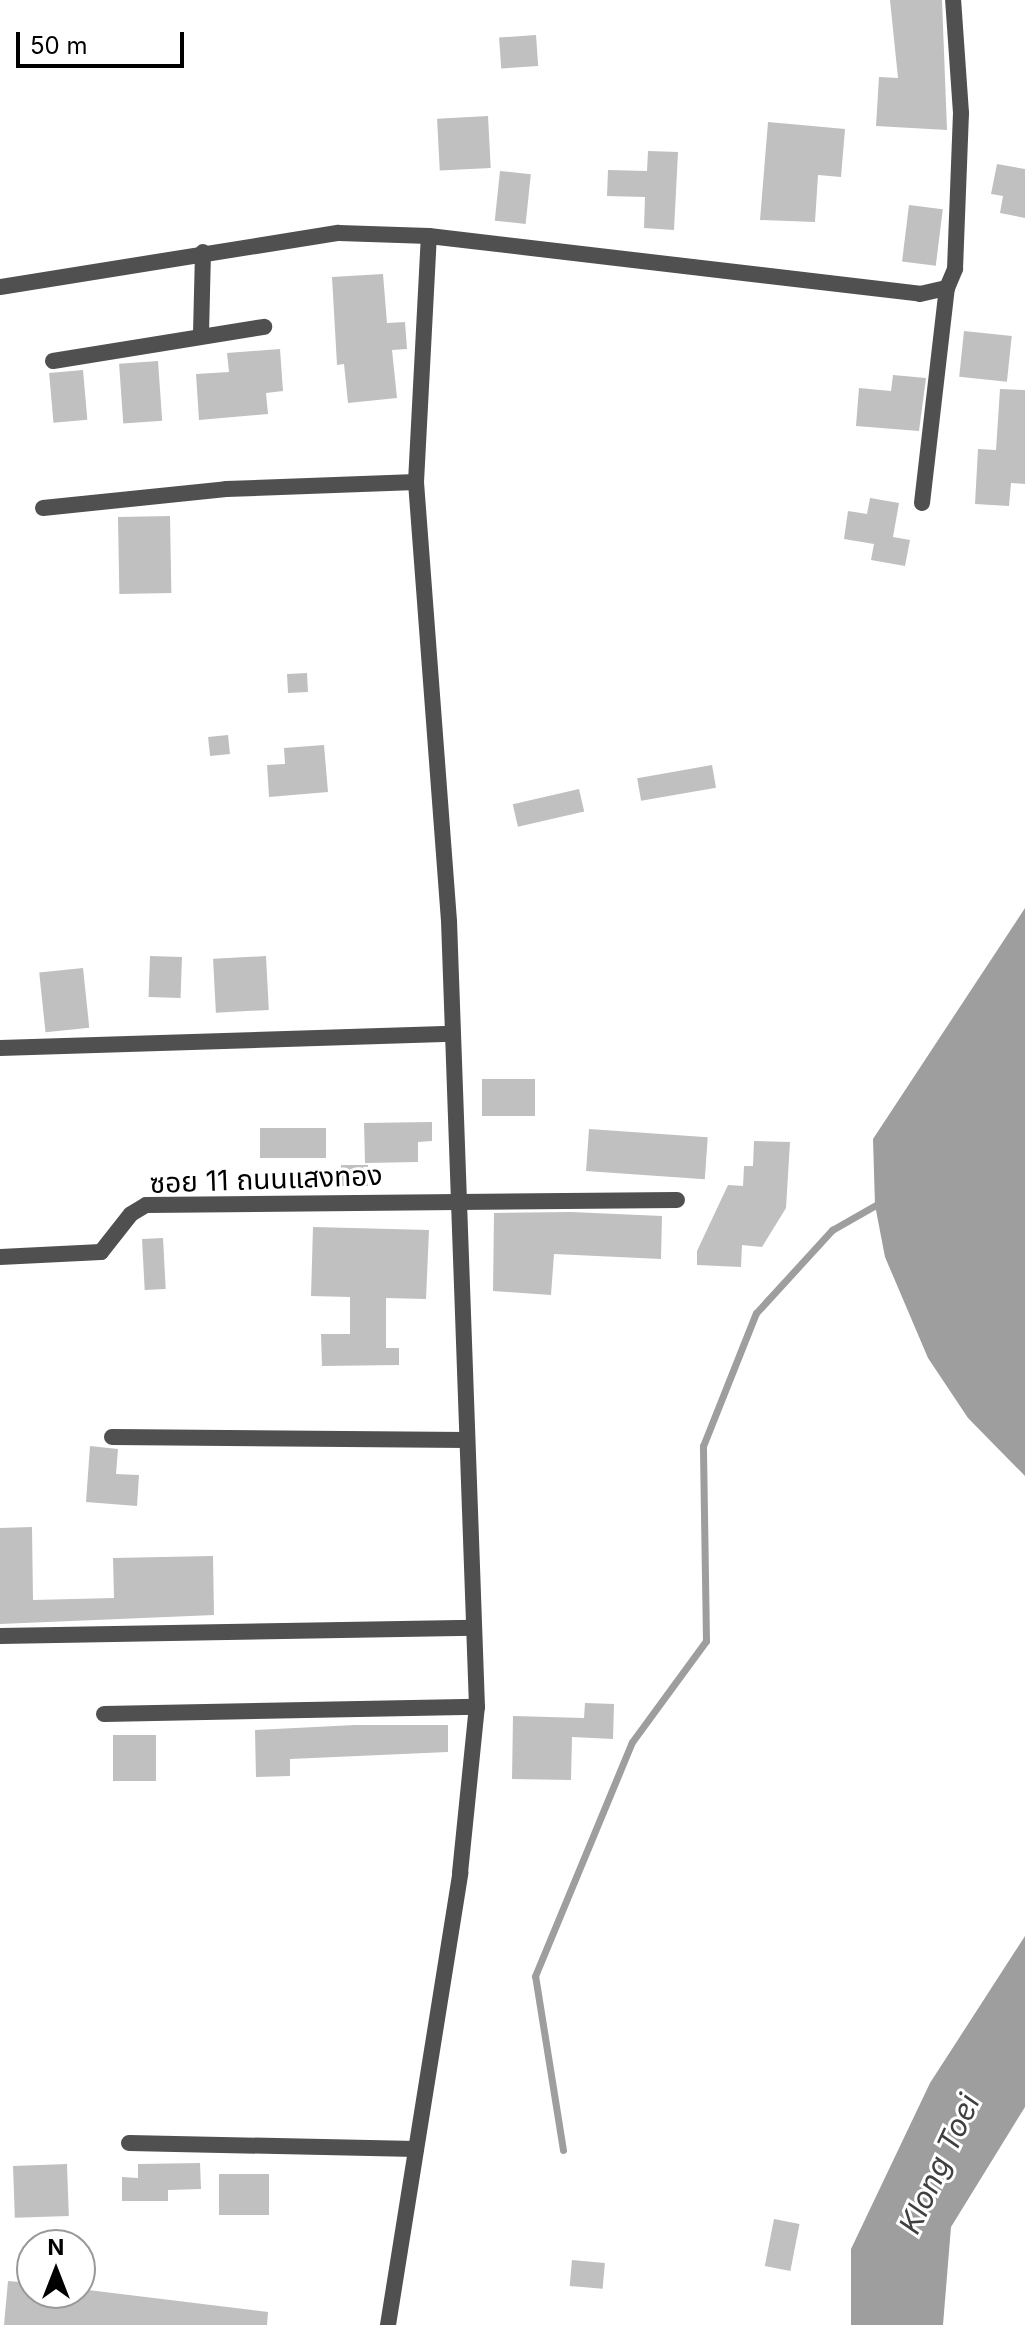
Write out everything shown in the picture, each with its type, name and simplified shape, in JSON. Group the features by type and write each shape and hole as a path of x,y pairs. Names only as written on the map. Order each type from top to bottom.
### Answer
{"street":[{"path":"922,503 947,288 955,269 961,113 953,0"},
{"path":"0,287 203,252 339,233 429,236 920,294 947,288"},
{"path":"388,2325 460,1873 477,1707 456,1199 449,921 416,482 429,236"},
{"path":"201,334 203,252"},
{"path":"53,361 201,334 264,327"},
{"path":"43,508 226,489 416,482"},
{"path":"0,1048 452,1034"},
{"name":"ซอย 11 ถนนแสงทอง","path":"0,1257 101,1252 131,1214 146,1205 456,1199 677,1200"},
{"path":"112,1437 467,1440"},
{"path":"0,1636 474,1628"},
{"path":"104,1714 477,1707"},
{"path":"129,2143 416,2149"}],"water":[{"path":"1025,908 1025,1476 968,1418 928,1358 885,1257 875,1205 873,1139"},
{"name":"Klong Toei","path":"1025,1936 1025,2107 951,2227 943,2325 851,2325 851,2249 930,2083"}],"building":[{"path":"890,0 942,0 947,130 876,126 879,77 898,78"},
{"path":"536,35 538,66 501,69 499,38"},
{"path":"488,116 491,168 440,171 437,119"},
{"path":"768,122 845,129 841,177 818,175 815,222 760,220"},
{"path":"648,151 678,152 674,230 644,228 645,197 607,196 608,170 647,171"},
{"path":"997,164 1025,169 1025,218 1000,213 1003,196 991,194"},
{"path":"500,171 531,174 526,224 495,221"},
{"path":"909,205 943,209 936,266 902,262"},
{"path":"383,274 387,323 405,322 407,349 392,350 397,398 348,403 344,364 337,365 332,277"},
{"path":"964,331 1012,336 1007,382 959,377"},
{"path":"280,349 283,391 266,393 268,414 199,420 196,374 229,372 227,353"},
{"path":"158,361 162,421 123,424 119,364"},
{"path":"83,370 87,420 53,423 49,373"},
{"path":"893,375 926,378 919,431 856,426 859,388 891,391"},
{"path":"1000,389 1025,390 1025,484 1011,483 1009,506 975,504 978,449 996,450"},
{"path":"870,498 899,503 893,537 910,540 905,566 871,560 874,544 844,539 848,511 867,514"},
{"path":"170,516 171,593 119,594 118,517"},
{"path":"307,673 308,692 288,693 287,674"},
{"path":"228,735 230,754 210,756 208,737"},
{"path":"324,745 328,792 269,797 267,765 285,764 284,748"},
{"path":"712,765 716,788 641,801 637,778"},
{"path":"579,789 584,811 518,827 513,804"},
{"path":"150,956 182,957 181,998 149,997"},
{"path":"266,956 269,1010 216,1013 213,959"},
{"path":"83,968 89,1028 46,1032 39,973"},
{"path":"482,1079 535,1079 535,1116 482,1116"},
{"path":"432,1122 432,1141 418,1142 418,1162 365,1163 364,1123"},
{"path":"260,1128 326,1128 326,1158 260,1158"},
{"path":"589,1129 708,1137 705,1179 586,1171"},
{"path":"754,1141 790,1142 786,1208 762,1247 742,1245 741,1267 697,1265 697,1251 728,1185 743,1186 744,1166 753,1166"},
{"path":"341,1165 368,1165 368,1186 341,1186"},
{"path":"494,1213 662,1216 661,1259 554,1254 551,1295 493,1291"},
{"path":"313,1227 429,1230 426,1299 386,1298 386,1348 399,1348 399,1365 322,1366 321,1334 350,1334 350,1297 311,1296"},
{"path":"163,1238 166,1289 145,1290 142,1239"},
{"path":"90,1446 118,1449 116,1474 139,1475 137,1506 86,1502"},
{"path":"32,1527 33,1600 114,1598 113,1558 213,1556 214,1615 0,1624 0,1528"},
{"path":"585,1703 614,1704 613,1739 572,1737 571,1780 512,1779 513,1716 584,1718"},
{"path":"355,1725 448,1725 448,1752 290,1759 290,1776 256,1777 255,1730"},
{"path":"113,1735 156,1735 156,1781 113,1781"},
{"path":"200,2163 201,2189 168,2190 168,2201 122,2201 122,2177 138,2178 138,2164"},
{"path":"67,2164 69,2216 15,2218 13,2166"},
{"path":"219,2174 269,2174 269,2215 219,2215"},
{"path":"774,2219 800,2224 790,2271 765,2266"},
{"path":"572,2260 605,2263 603,2289 570,2286"},
{"path":"8,2281 16,2282 16,2309 96,2309 96,2291 268,2312 267,2325 4,2325"}],"waterway":[{"path":"563,2150 535,1976 632,1742 706,1641 703,1446 756,1313 832,1230 881,1202"}]}
